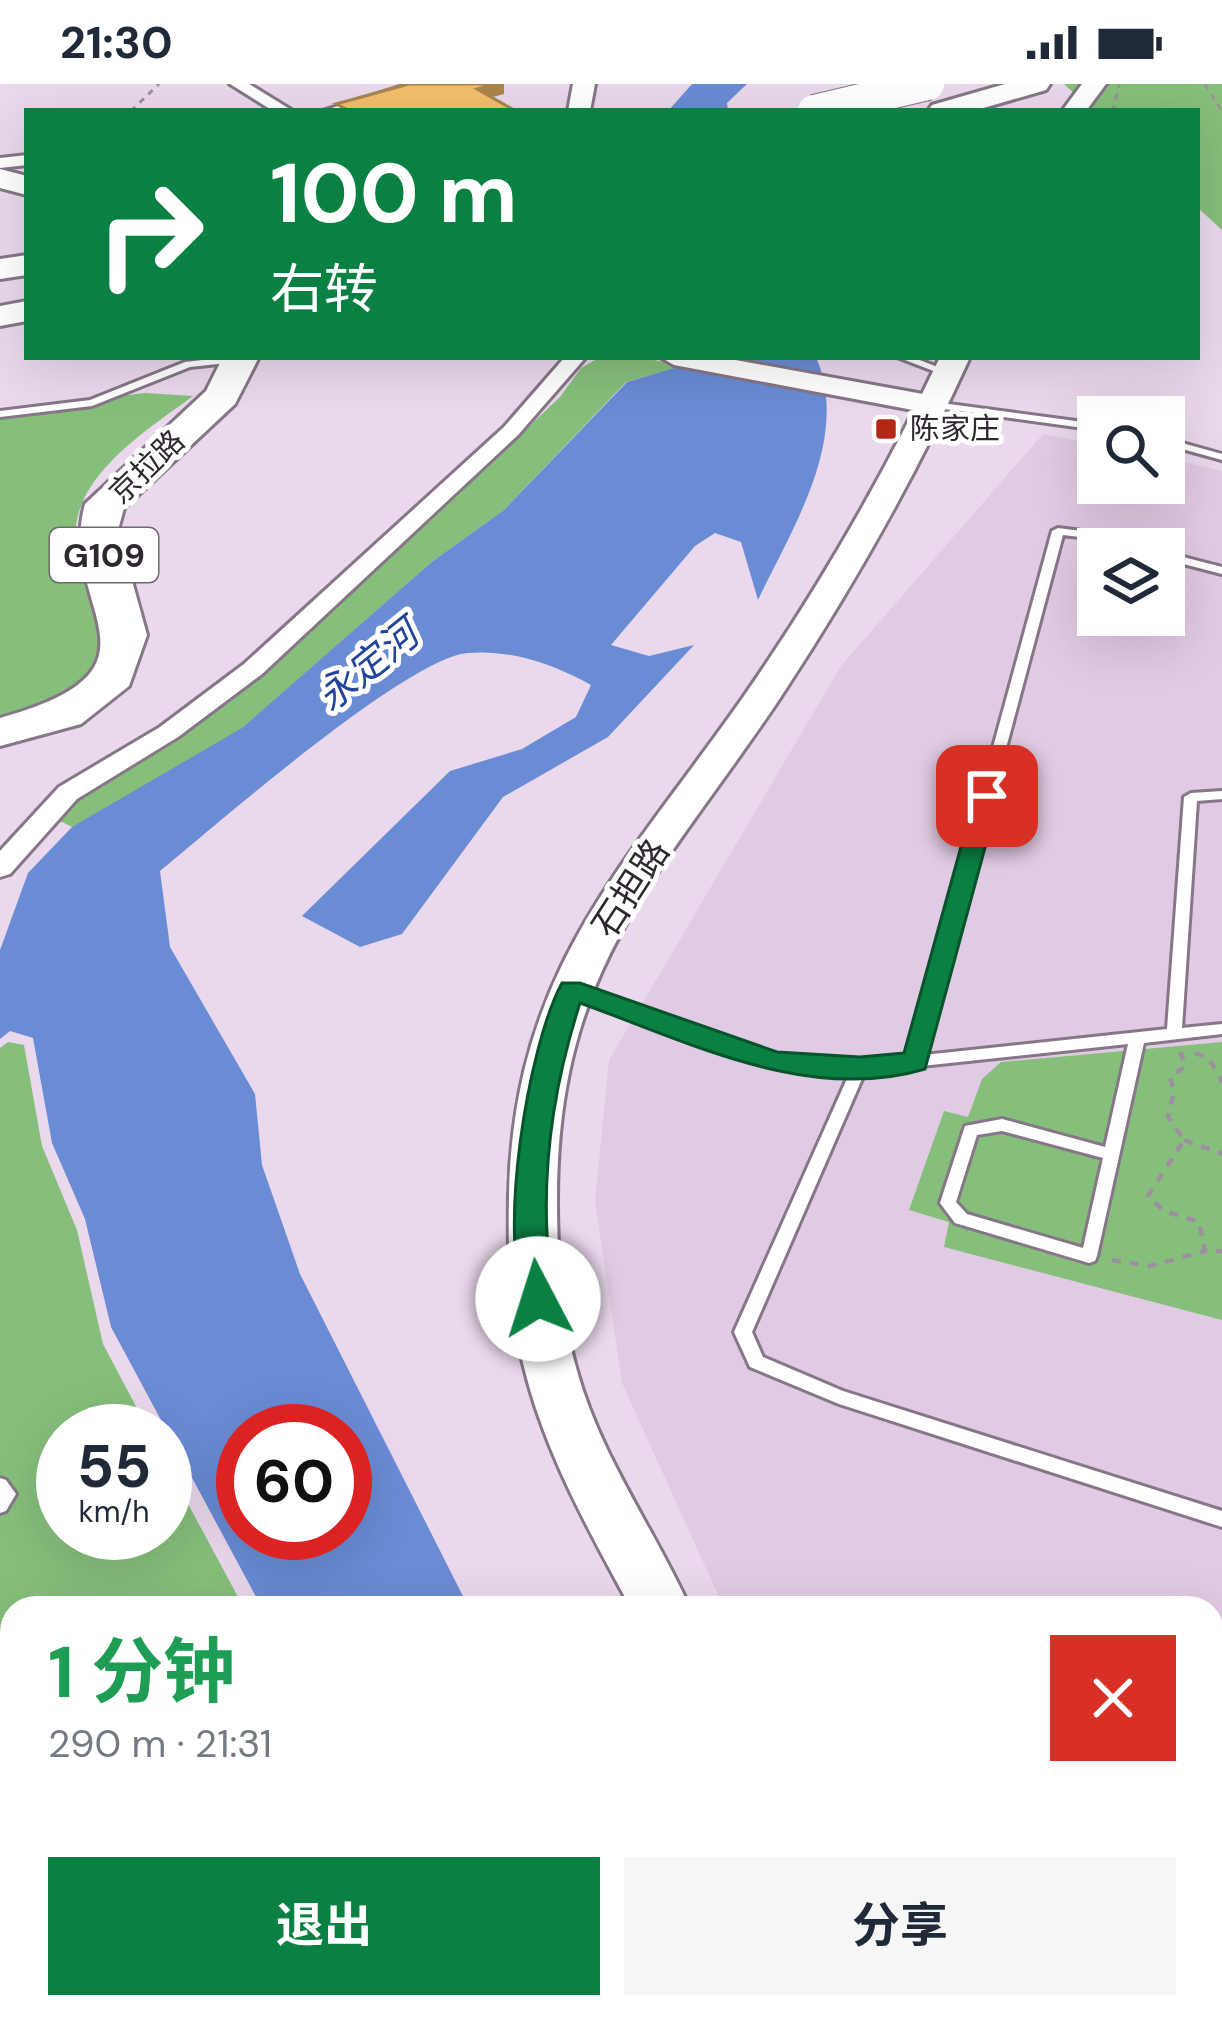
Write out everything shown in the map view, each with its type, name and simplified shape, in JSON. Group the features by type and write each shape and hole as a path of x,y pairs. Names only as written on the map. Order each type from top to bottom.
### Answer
{"highway":[{"path":"827,108 928,84"},
{"path":"952,108 1036,84"},
{"name":"京拉路","path":"0,732 65,714 107,686 126,635 98,530 105,504 222,396 239,360"}],"main road":[{"name":"石担路","path":"655,1596 605,1504 550,1370 533,1263 533,1155 543,1074 571,989 632,883 761,699 946,379"}],"street":[{"path":"238,84 280,108"},
{"path":"341,108 428,84"},
{"path":"0,868 68,793 169,732 253,669 511,431 573,360"},
{"path":"690,360 849,390 946,379"}],"lane":[{"path":"0,414 92,403 188,364 223,360"},
{"path":"908,360 946,379 1077,420"},
{"path":"1185,442 1222,446"},
{"path":"1185,446 1222,458"},
{"path":"915,1062 1058,531 1077,533"},
{"path":"1185,561 1222,571"},
{"path":"1174,1035 1191,797 1222,795"},
{"path":"571,989 776,1062 860,1067 1222,1029"},
{"path":"1111,1154 1003,1125 971,1130 948,1203 961,1220 1089,1256 1137,1039"},
{"path":"860,1067 743,1332 756,1362 839,1396 1222,1519"},
{"path":"0,1486 7,1494 0,1505"}],"path":[{"path":"134,108 159,84"},
{"path":"1205,84 1222,112"},
{"path":"1222,1082 1209,1058 1178,1046 1186,1066 1170,1077 1174,1091 1168,1117 1184,1140 1222,1154"},
{"path":"1184,1140 1148,1196 1164,1211 1199,1222 1205,1251"},
{"path":"1089,1256 1150,1266 1222,1251"}],"shaded area":[{"path":"1043,434 1077,440 1077,504 1185,504 1185,462 1222,471 1222,1596 719,1596 622,1383 595,1201 609,1060 841,666"}],"green space":[{"path":"1064,84 1222,84 1222,230 1200,210 1200,108 1090,108"},
{"path":"595,360 654,360 682,366 626,382 504,510 433,561 242,729 72,827 48,815 189,732 386,561 560,397 581,368"},
{"path":"145,393 193,396 109,464 80,508 75,532 79,559 102,598 109,621 92,687 0,723 0,410"},
{"path":"8,1042 24,1045 42,1146 77,1230 103,1344 135,1404 36,1404 36,1560 192,1560 192,1511 238,1596 0,1596 0,1048"},
{"path":"1222,1042 1222,1320 944,1247 949,1222 909,1210 944,1111 968,1117 982,1079 1001,1062"}],"water":[{"path":"692,84 747,84 727,103 728,108 671,108"},
{"name":"永定河","path":"687,360 817,360 825,388 822,451 801,513 758,600 741,542 715,533 695,546 611,645 649,656 694,645 608,737 503,797 402,934 360,947 302,916 450,771 522,749 576,717 591,685 516,656 468,653 440,662 312,747 160,871 170,947 255,1094 262,1165 300,1274 366,1404 216,1404 216,1522 192,1478 192,1404 152,1404 111,1327 85,1219 52,1143 33,1038 10,1031 0,1039 0,950 28,873 72,827 242,728 433,561 504,510 627,382"},
{"path":"372,1416 463,1596 256,1596 236,1560 372,1560"}],"building":[{"path":"409,84 496,84 477,89 510,108 344,108 336,104"}],"place":[{"name":"陈家庄","path":"886,429"}],"route":[{"path":"538,1299 533,1263 533,1155 543,1074 571,989 776,1062 860,1067 915,1062 987,796"}]}
